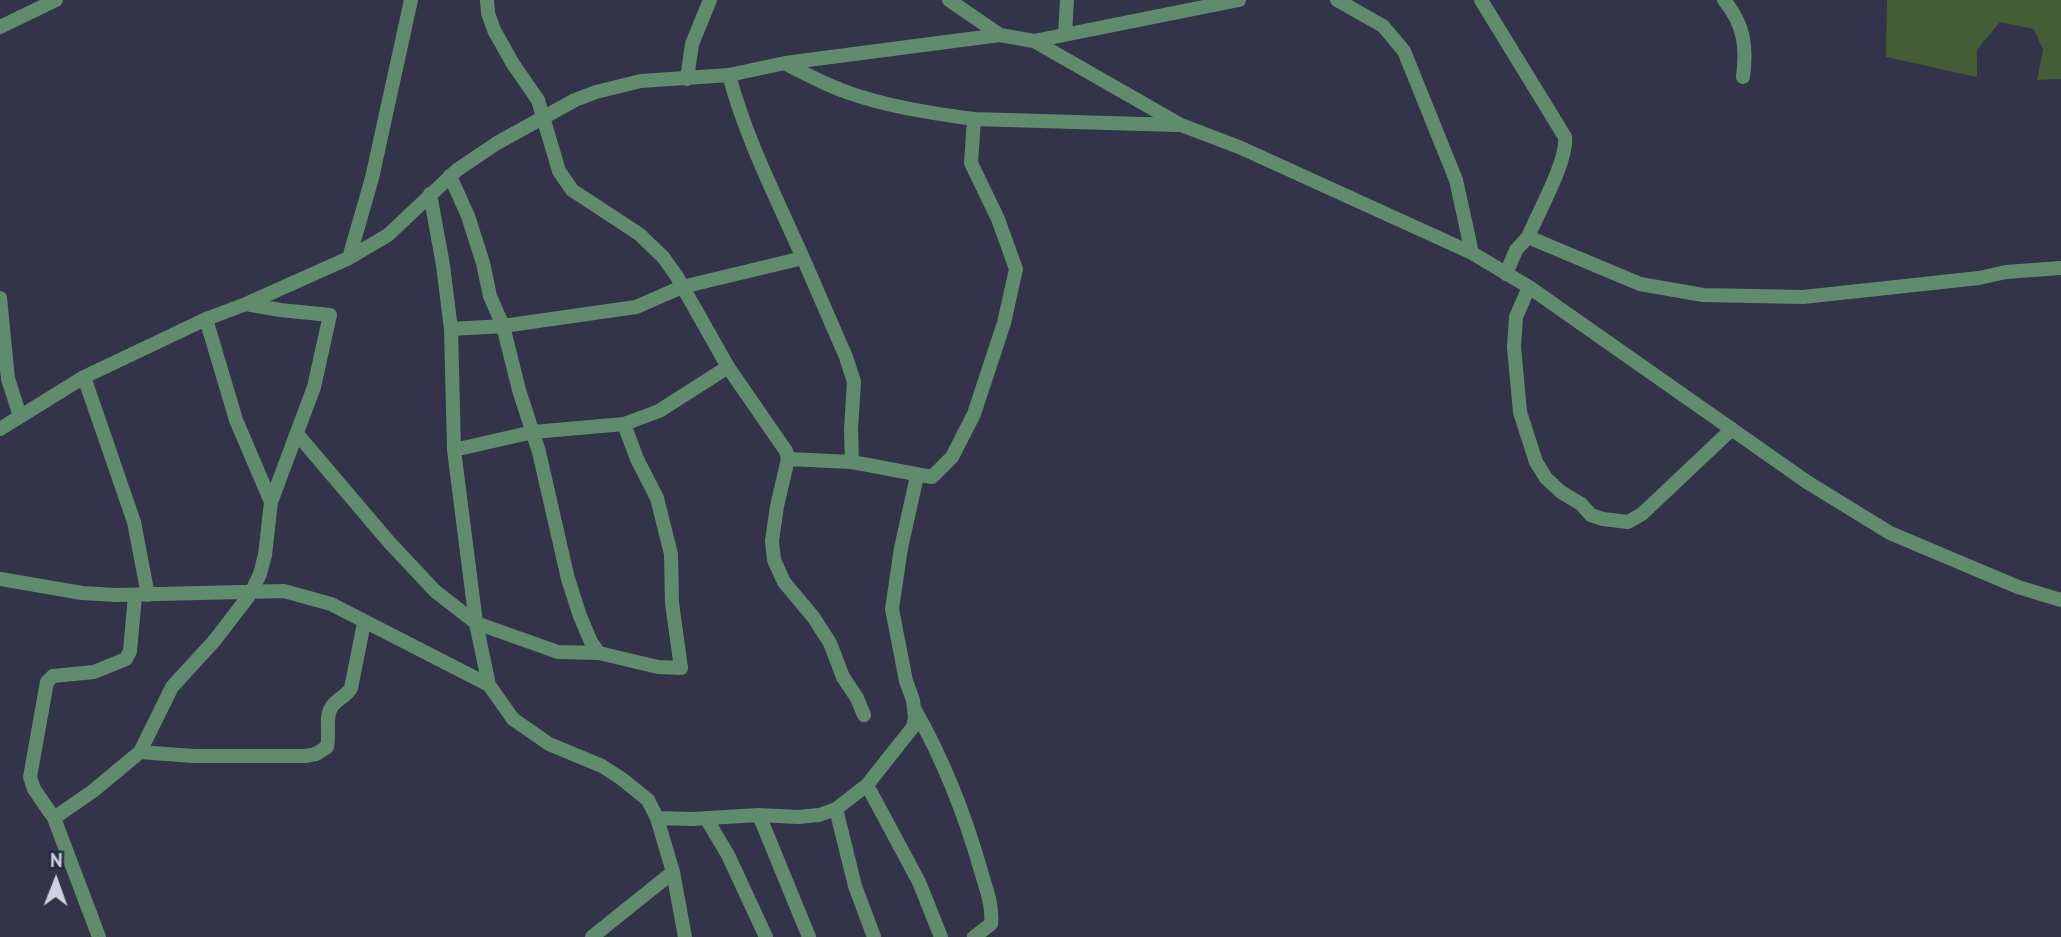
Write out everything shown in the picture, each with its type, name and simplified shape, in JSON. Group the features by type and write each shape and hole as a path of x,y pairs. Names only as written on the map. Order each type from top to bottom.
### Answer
{"street":[{"path":"0,27 56,0"},
{"path":"349,258 372,178 411,0"},
{"path":"487,0 494,30 538,100 559,171 572,190 639,234 663,257 728,366 778,438 788,459 772,541 775,560 784,582 806,607 830,643 843,677 858,698 864,715"},
{"path":"687,79 692,44 710,0"},
{"path":"949,0 1000,35"},
{"path":"1065,34 1067,0"},
{"path":"1034,41 1239,0"},
{"path":"1337,0 1383,26 1404,51 1456,180 1472,253"},
{"path":"1482,0 1565,137 1567,147 1528,237 1516,250 1506,274"},
{"path":"1724,0 1735,14 1747,51 1744,77"},
{"path":"0,429 84,377 206,319 349,258 388,235 450,176 497,143 575,100 621,84 729,75 785,64 1000,35 1034,41 1181,125 1239,147 1472,253 1529,287 1807,482 1890,533 2018,587 2061,600"},
{"path":"785,64 839,89 874,101 974,119 1181,125"},
{"path":"729,75 739,113 846,357 854,382 852,462"},
{"path":"788,459 852,462 932,477 952,457 974,414 1004,323 1016,269 998,219 971,163 974,119"},
{"path":"450,176 468,216 483,264 489,296 503,326 533,432 568,579 580,616 599,653"},
{"path":"430,194 451,329 454,450 476,623 489,685 513,719 549,744 602,766 648,800 657,818 673,872 685,937"},
{"path":"1528,237 1640,284 1703,295 1803,297 1979,278 2006,272 2061,268"},
{"path":"451,329 503,326 636,307 682,287 803,258"},
{"path":"1529,287 1516,317 1514,347 1520,412 1536,462 1546,478 1561,492 1581,504 1591,515 1628,523 1642,514 1732,429"},
{"path":"0,298 9,379 20,416"},
{"path":"54,818 93,791 140,752 172,687 215,640 251,593 260,574 271,502 298,435 321,362 330,315 246,304"},
{"path":"206,319 236,420 271,502"},
{"path":"454,450 533,432 624,424 659,411 728,366"},
{"path":"84,377 134,522 142,595 127,660 94,672 53,677 47,682 30,777 34,789 54,818 99,937"},
{"path":"298,435 389,542 426,581 476,623 558,652 599,653 658,667 681,668 672,603 671,554 657,498 637,459 624,424"},
{"path":"917,476 901,548 892,609 914,708 948,772 974,844 991,906 990,924 974,937"},
{"path":"0,579 82,593 142,595 284,591 331,604 489,685"},
{"path":"140,752 193,755 316,754 327,747 330,710 347,696 351,688 364,623"},
{"path":"657,818 760,815 798,817 819,815 836,808 867,785 913,727 914,708"},
{"path":"867,785 919,883 941,937"},
{"path":"836,808 855,886 874,937"},
{"path":"760,815 809,937"},
{"path":"706,818 728,855 766,937"},
{"path":"596,936 673,872"}],"green space":[{"path":"1887,0 2061,0 2061,79 2037,80 2043,50 2034,29 2000,22 1977,50 1977,77 1886,57"}]}
